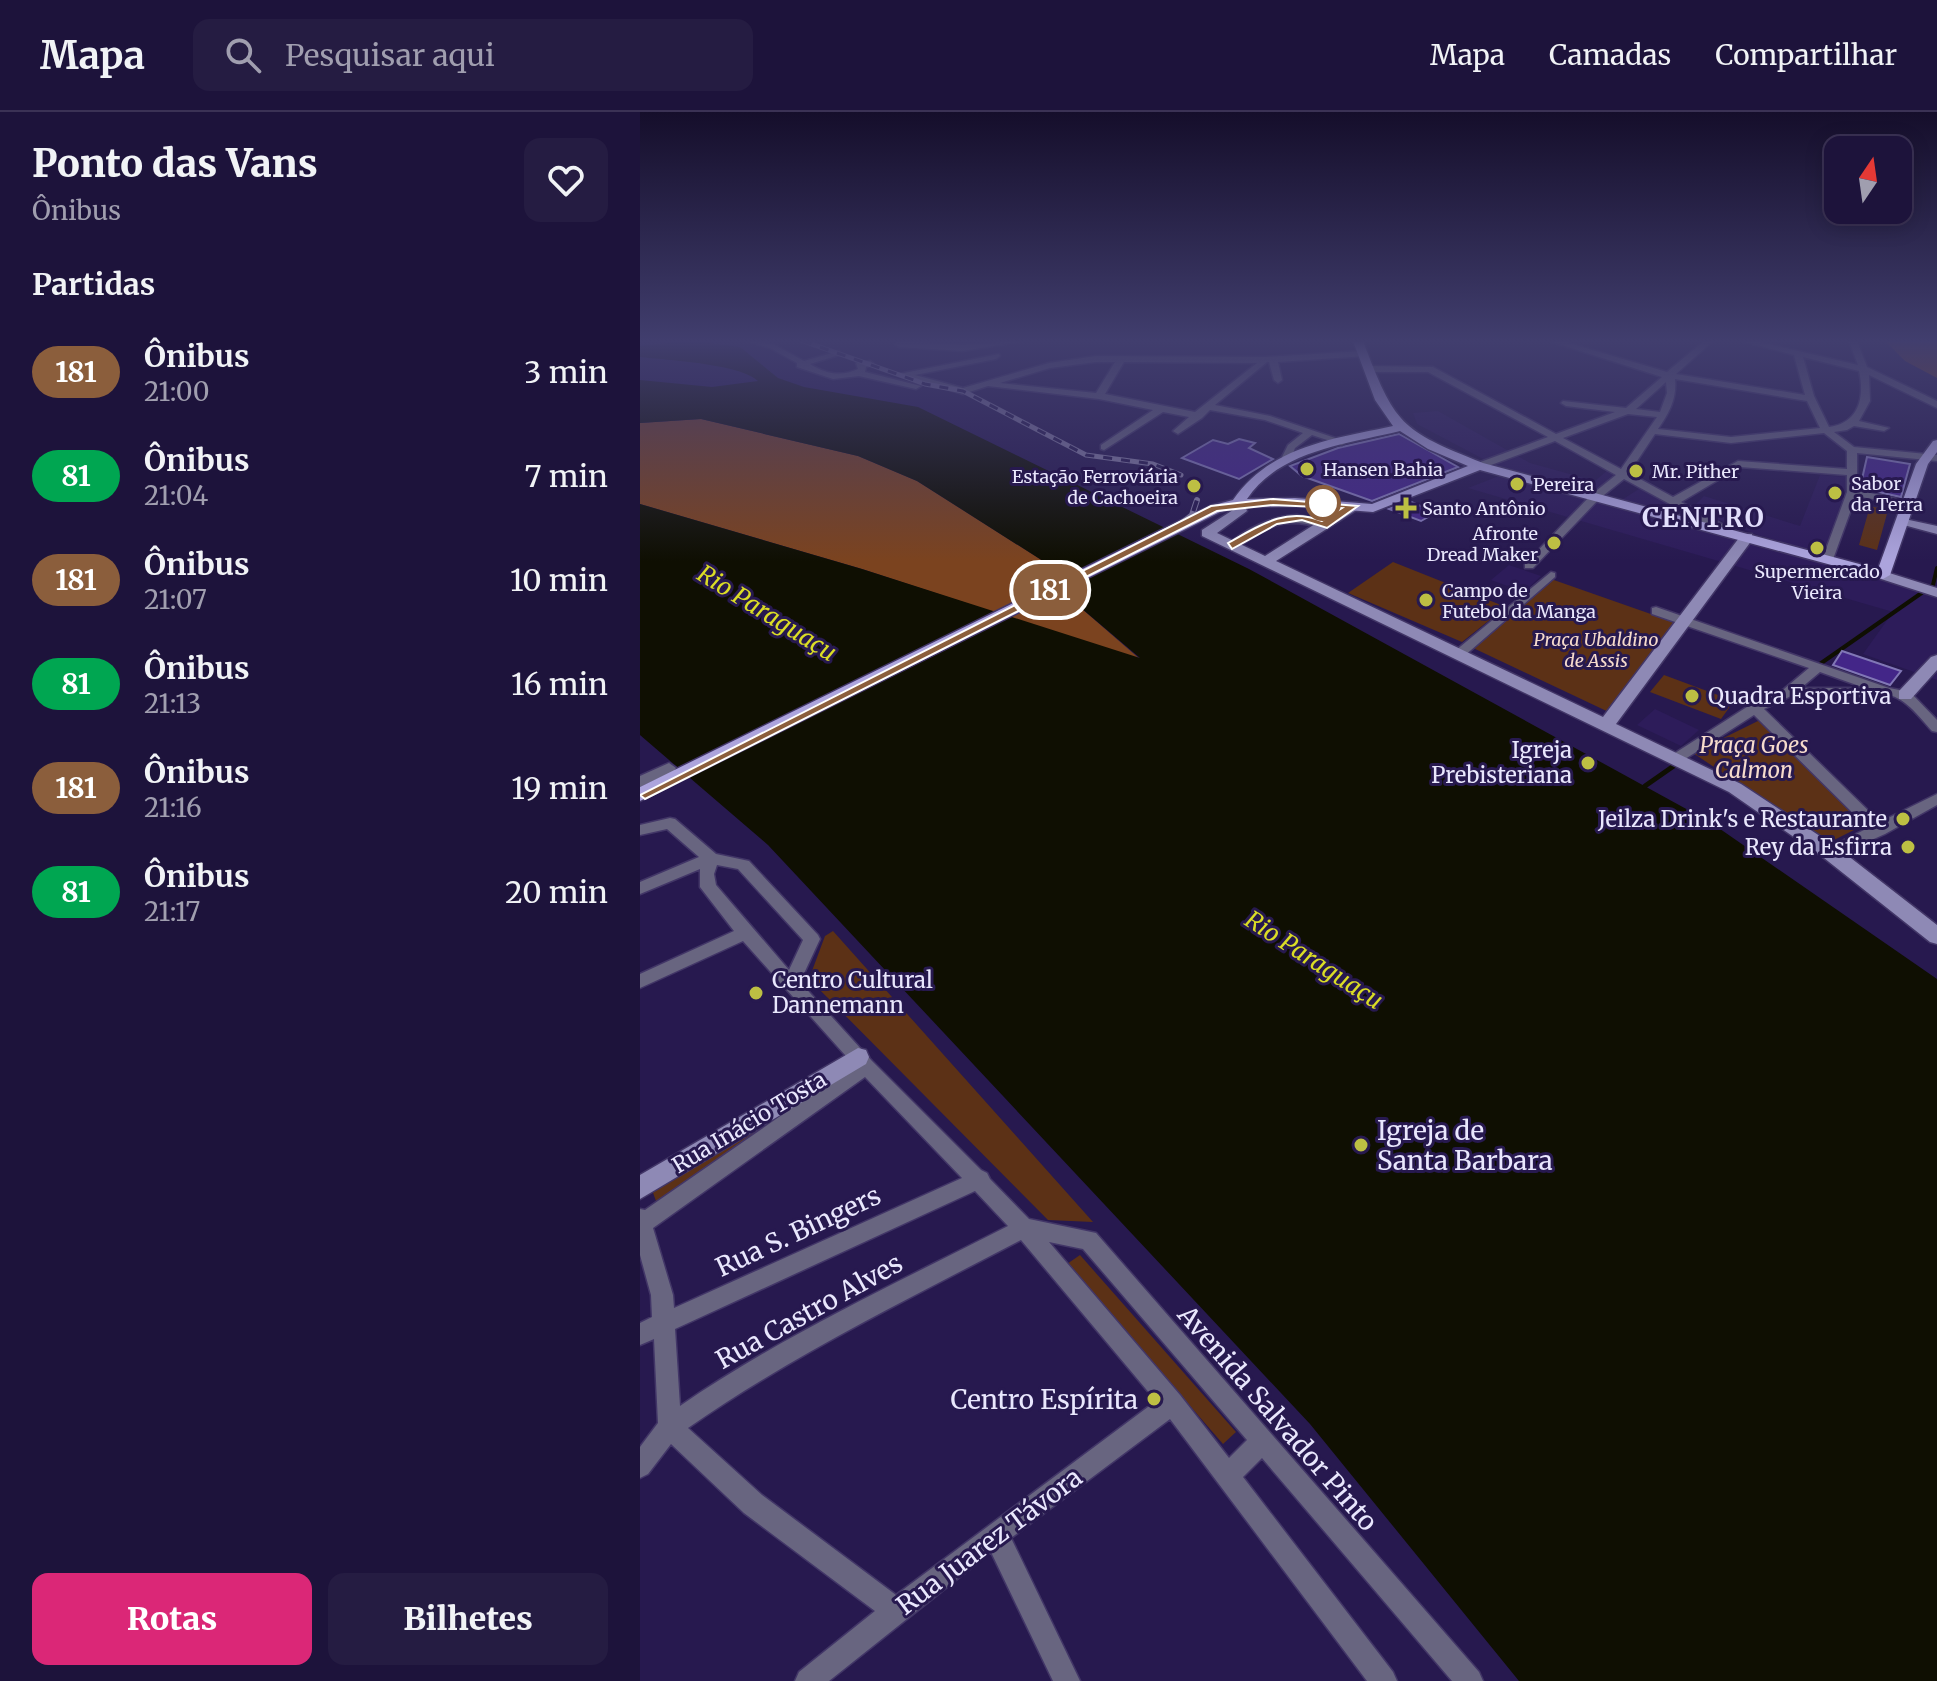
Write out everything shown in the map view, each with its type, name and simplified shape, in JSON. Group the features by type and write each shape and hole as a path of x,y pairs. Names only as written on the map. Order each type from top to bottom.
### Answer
{"main road":[{"path":"1389,414 1403,427 1479,466 1883,575 1910,503 1937,444"},
{"path":"1238,503 1246,486 1287,457 1403,427"},
{"path":"640,795 1215,509 1238,503 1373,508 1479,466"}],"street":[{"path":"1104,447 1153,414"},
{"path":"1178,431 1201,414"},
{"path":"1224,414 1342,442"},
{"path":"1513,414 1727,531"},
{"path":"1479,466 1619,414"},
{"path":"1529,566 1595,497 1623,474 1663,415 1658,414"},
{"path":"1815,414 1842,445 1852,450 1931,458"},
{"path":"1849,426 1859,414"},
{"path":"1653,431 1731,440 1830,431 1849,426 1884,428"},
{"path":"1287,457 1291,447 1310,432"},
{"path":"1731,440 1738,464"},
{"path":"1828,560 1852,492 1852,450"},
{"path":"1675,501 1738,464 1851,472"},
{"path":"1852,492 1910,503"},
{"path":"1238,503 1238,513 1207,533 1735,788 1831,853 1937,936"},
{"path":"1265,562 1353,506"},
{"path":"1232,546 1284,519 1303,517 1323,525"},
{"path":"1905,521 1937,530"},
{"path":"1606,725 1747,537"},
{"path":"1459,654 1551,575"},
{"path":"1883,575 1937,593"},
{"path":"1656,611 1905,695 1937,728"},
{"path":"1905,695 1937,660"},
{"path":"1677,758 1755,708 1789,692 1819,666"},
{"path":"1789,692 1886,691"},
{"path":"1755,708 1880,830"},
{"path":"640,782 669,768"},
{"path":"1831,853 1937,799"},
{"path":"646,828 670,823 711,858 743,865 812,939 790,984"},
{"path":"640,888 711,858"},
{"path":"711,858 706,874 708,887 745,933 862,1061 980,1179 1024,1228 1172,1403 1384,1681"},
{"path":"640,981 745,933"},
{"name":"Rua Inácio Tosta","path":"641,1184 788,1109 862,1061"},
{"path":"788,1109 641,1221 659,1280 670,1427 753,1504 896,1611"},
{"name":"Rua S. Bingers","path":"640,1334 980,1179"},
{"name":"Rua Castro Alves","path":"640,1466 670,1427 735,1382 808,1340 1024,1228"},
{"name":"Avenida Salvador Pinto","path":"1024,1228 1089,1240 1470,1681"},
{"name":"Rua Juarez Távora","path":"808,1681 1172,1403"},
{"path":"1228,1476 1261,1442"},
{"path":"996,1535 1067,1681"}],"shaded area":[{"path":"1413,414 1444,414 1530,463 1595,481 1609,469 1613,475 1595,492 1504,470 1417,424"},
{"path":"701,419 858,456 917,481 1043,561 1074,602 1141,660 862,569 640,504 640,423"},
{"path":"1820,475 1847,477 1844,496 1823,553 1761,536 1716,519 1694,506 1704,496 1800,526"},
{"path":"1499,476 1697,527 1937,596 1937,680 1863,654 1893,612 1468,488"},
{"path":"1642,487 1688,510 1687,514 1680,519 1620,501"},
{"path":"1509,565 1541,576 1524,592 1491,580"},
{"path":"1655,709 1699,730 1681,746 1637,725"}],"green space":[{"path":"1870,506 1888,510 1877,550 1859,545"},
{"name":"Campo de Futebol da Manga","path":"1393,562 1506,607 1462,642 1348,593"},
{"name":"Praça Ubaldino de Assis","path":"1551,579 1685,626 1615,715 1469,646"},
{"name":"Quadra Esportiva","path":"1664,675 1734,701 1721,719 1650,692"},
{"name":"Praça Goes Calmon","path":"1760,720 1866,824 1828,843 1693,753"},
{"path":"833,931 1093,1222 1048,1220 809,979 825,936"},
{"path":"774,1113 779,1118 662,1203 656,1201 652,1190"},
{"path":"1080,1255 1236,1432 1223,1444 1067,1264"}],"water":[{"name":"Rio Paraguaçu","path":"640,414 933,414 1249,569 1710,822 1937,979 1937,1681 1519,1681 1310,1424 768,845 640,735 640,504 862,569 1140,658 1074,602 1043,561 917,481 858,456 701,419 640,423"}],"building":[{"path":"1399,434 1458,467 1372,501 1302,476 1290,466 1338,448"},
{"path":"1239,439 1255,443 1249,448 1273,459 1239,479 1182,458 1213,440 1228,444"},
{"path":"1867,457 1910,464 1901,497 1860,488"},
{"path":"1409,501 1435,513 1421,521 1389,509"},
{"path":"1842,651 1901,671 1890,685 1833,665"}],"waterway":[{"path":"1817,666 1933,585 1937,568"},
{"path":"1645,786 1678,763"}],"railway":[{"path":"1008,414 1086,455 1153,464 1181,475"},
{"path":"1178,526 1192,515 1197,500"}],"bus line":[{"name":"181","path":"640,795 1215,509 1238,503 1273,502 1353,506 1323,525 1303,517 1275,521 1232,546"}],"place":[{"name":"Hansen Bahia","path":"1307,469"},
{"name":"Mr. Pither","path":"1636,471"},
{"name":"Pereira","path":"1517,484"},
{"name":"Estação Ferroviária de Cachoeira","path":"1194,486"},
{"name":"Sabor da Terra","path":"1835,493"},
{"name":"Santo Antônio","path":"1406,508"},
{"name":"Afronte Dread Maker","path":"1554,543"},
{"name":"Supermercado Vieira","path":"1817,548"},
{"name":"Campo de Futebol da Manga","path":"1426,600"},
{"name":"Quadra Esportiva","path":"1692,696"},
{"name":"Igreja Prebisteriana","path":"1588,763"},
{"name":"Jeilza Drink's e Restaurante","path":"1903,819"},
{"name":"Rey da Esfirra","path":"1908,847"},
{"name":"Centro Cultural Dannemann","path":"756,993"},
{"name":"Igreja de Santa Barbara","path":"1361,1145"},
{"name":"Centro Espírita","path":"1154,1399"}],"district":[{"name":"CENTRO","path":"1704,517"}]}
